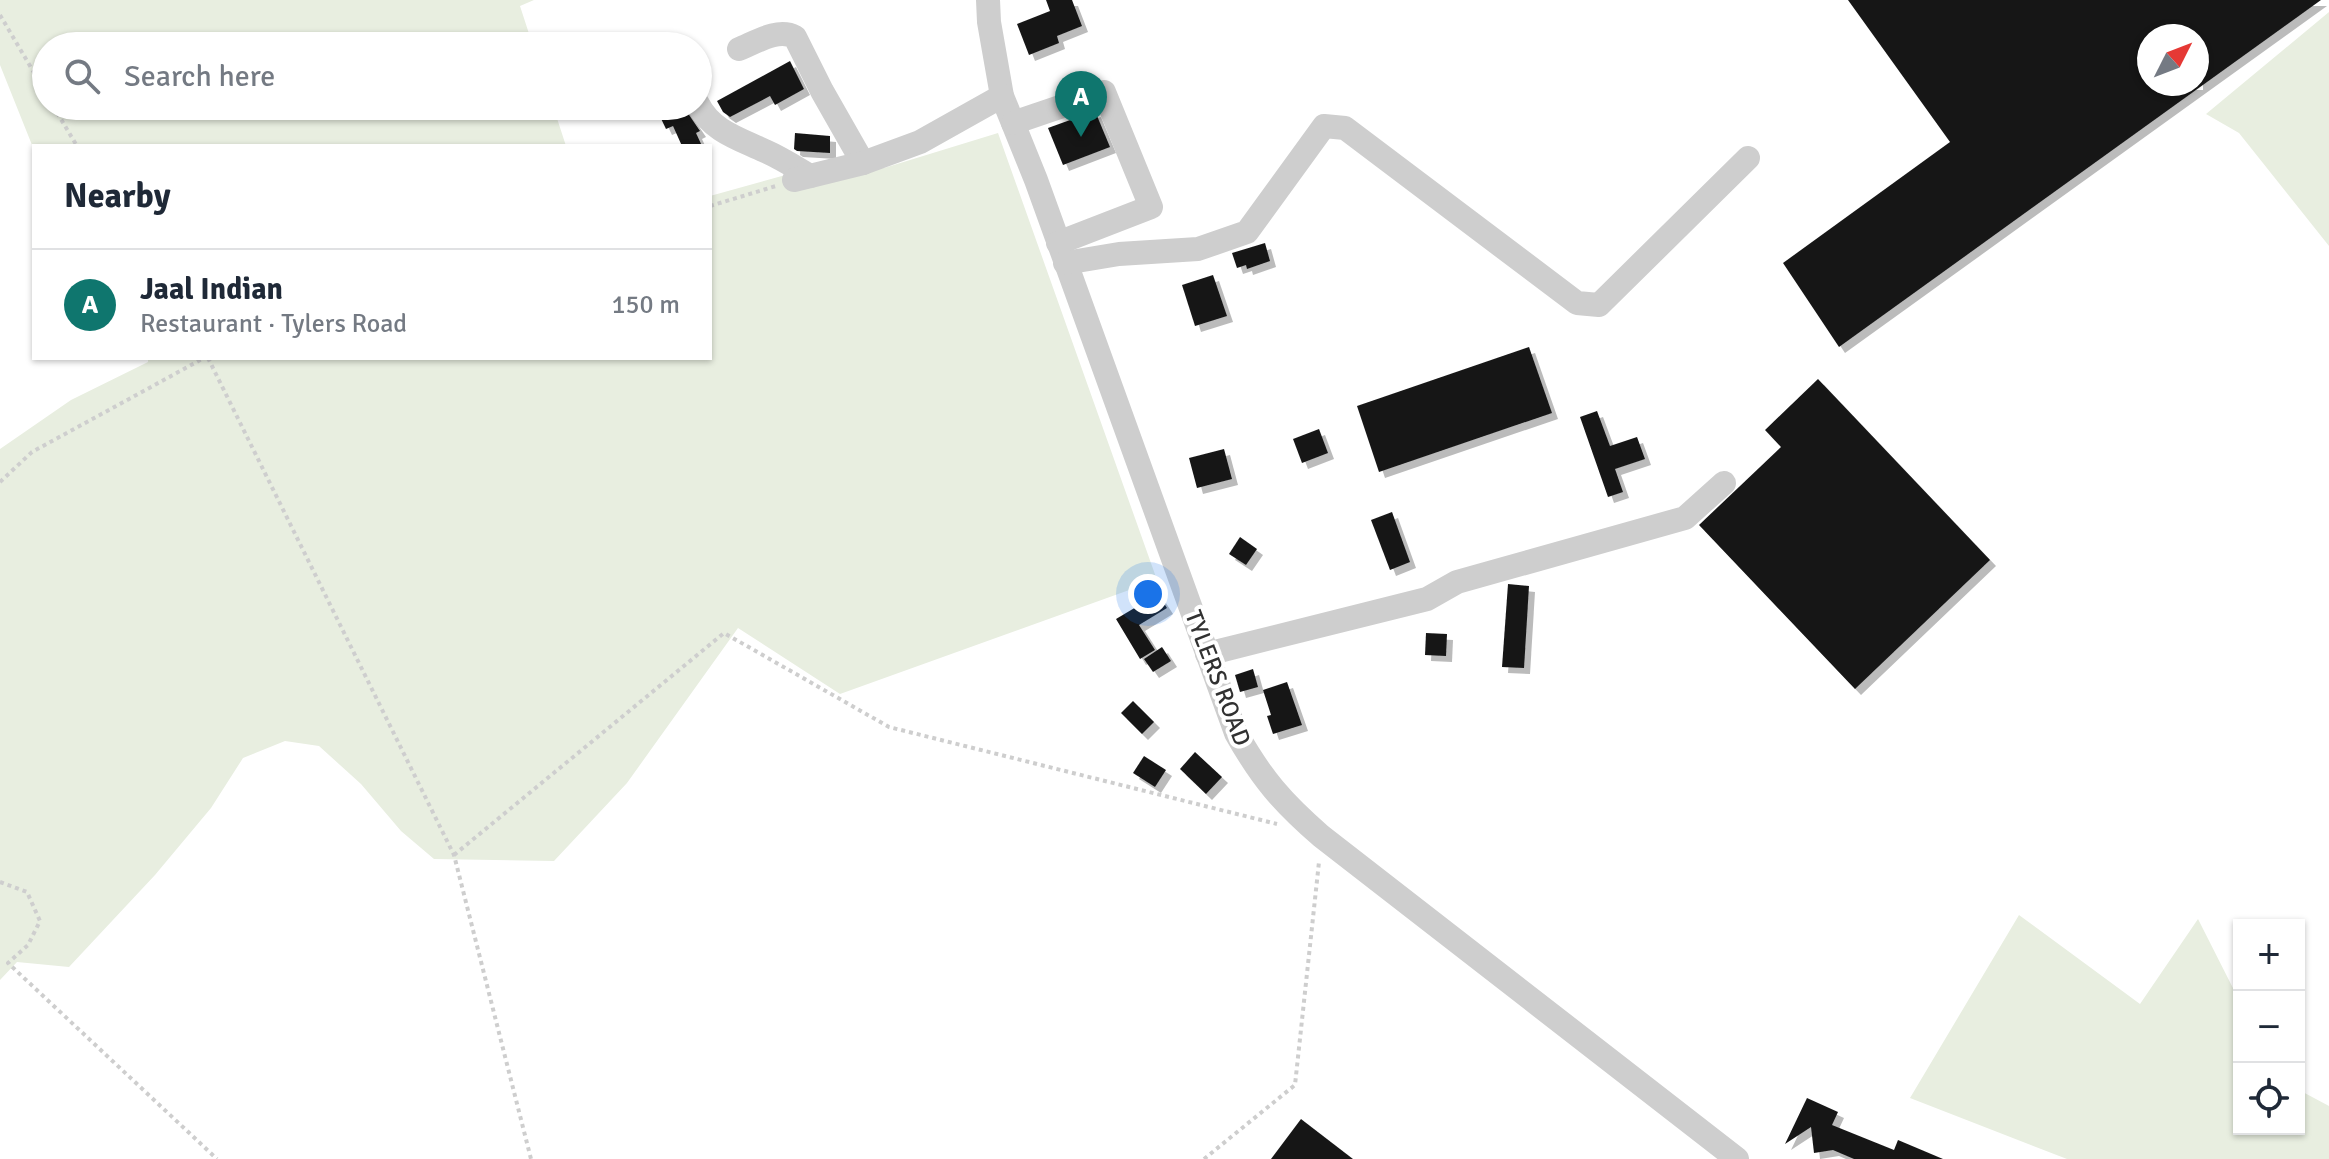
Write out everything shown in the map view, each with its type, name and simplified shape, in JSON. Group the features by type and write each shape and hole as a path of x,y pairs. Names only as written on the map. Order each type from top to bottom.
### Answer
{"street":[{"name":"TYLERS ROAD","path":"988,0 1002,96 1236,733 1257,770 1284,804 1321,836 1737,1159"},
{"path":"739,49 777,34 788,33 795,37 863,163"},
{"path":"1013,123 1104,92 1151,207 1062,253"},
{"path":"708,120 720,129 782,159 802,178 863,163 920,142 1002,96"},
{"path":"1062,253 1119,254 1198,249 1247,232 1324,126 1345,128 1577,303 1599,305 1748,158"},
{"path":"1207,654 1427,599 1457,582 1685,518 1724,483"}],"path":[{"path":"0,15 32,69"},
{"path":"61,120 76,144"},
{"path":"712,205 802,178"},
{"path":"0,482 32,452 202,360"},
{"path":"207,360 454,855 531,1159"},
{"path":"454,855 724,633 889,727 1321,836 1295,1085 1204,1159"},
{"path":"0,882 27,892 40,921 28,945 8,963 217,1159"}],"shaded area":[{"path":"0,0 534,0 520,6 528,32 32,32 32,120 558,120 565,144 32,145 0,65"},
{"path":"2329,12 2329,246 2239,133 2206,114"},
{"path":"998,133 1157,580 840,694 738,628 627,783 554,861 434,859 401,831 361,784 319,746 285,741 243,758 211,808 155,875 69,967 17,962 0,980 0,449 71,400 148,360 712,360 712,195 872,151 884,168"},
{"path":"2019,915 2140,1004 2198,919 2233,988 2233,1135 2305,1135 2305,1093 2329,1106 2329,1159 2067,1159 1910,1098"}],"building":[{"path":"1046,0 1072,0 1082,26 1057,36 1059,43 1029,55 1017,24 1050,11"},
{"path":"1848,0 2321,0 2209,81 2209,24 2137,24 2137,96 2188,96 1839,347 1783,263 1950,142"},
{"path":"790,61 804,89 775,105 770,96 730,117 723,112 717,101"},
{"path":"1095,111 1110,147 1063,165 1048,128"},
{"path":"662,120 693,120 700,131 696,133 701,144 681,144 673,126 666,129"},
{"path":"795,133 830,136 830,153 797,151 794,149"},
{"path":"1265,243 1270,261 1247,269 1246,265 1237,268 1232,253"},
{"path":"1213,275 1227,316 1195,326 1182,285"},
{"path":"1529,347 1552,413 1379,472 1357,406"},
{"path":"1818,379 1990,560 1855,689 1699,525 1781,447 1765,430"},
{"path":"1597,411 1610,446 1637,437 1645,459 1615,469 1623,492 1608,497 1580,417"},
{"path":"1319,429 1328,453 1302,463 1293,439"},
{"path":"1224,449 1232,479 1197,488 1189,458"},
{"path":"1392,512 1410,562 1390,570 1371,520"},
{"path":"1240,537 1257,549 1246,565 1229,554"},
{"path":"1508,584 1529,586 1524,668 1502,667"},
{"path":"1158,594 1167,608 1139,625 1155,650 1140,659 1116,619"},
{"path":"1426,633 1447,634 1446,656 1425,655"},
{"path":"1162,647 1171,661 1153,672 1144,659"},
{"path":"1253,669 1258,687 1240,692 1235,675"},
{"path":"1287,682 1302,725 1273,734 1263,690"},
{"path":"1133,701 1154,722 1142,734 1121,713"},
{"path":"1195,752 1222,777 1206,794 1180,769"},
{"path":"1144,756 1166,770 1155,787 1133,773"},
{"path":"1807,1098 1838,1112 1832,1125 1894,1150 1898,1140 1943,1159 1854,1159 1833,1150 1814,1153 1811,1127 1785,1144"},
{"path":"1301,1119 1353,1159 1271,1159"}],"place":[{"name":"Jaal Indian","path":"1081,137"}]}
